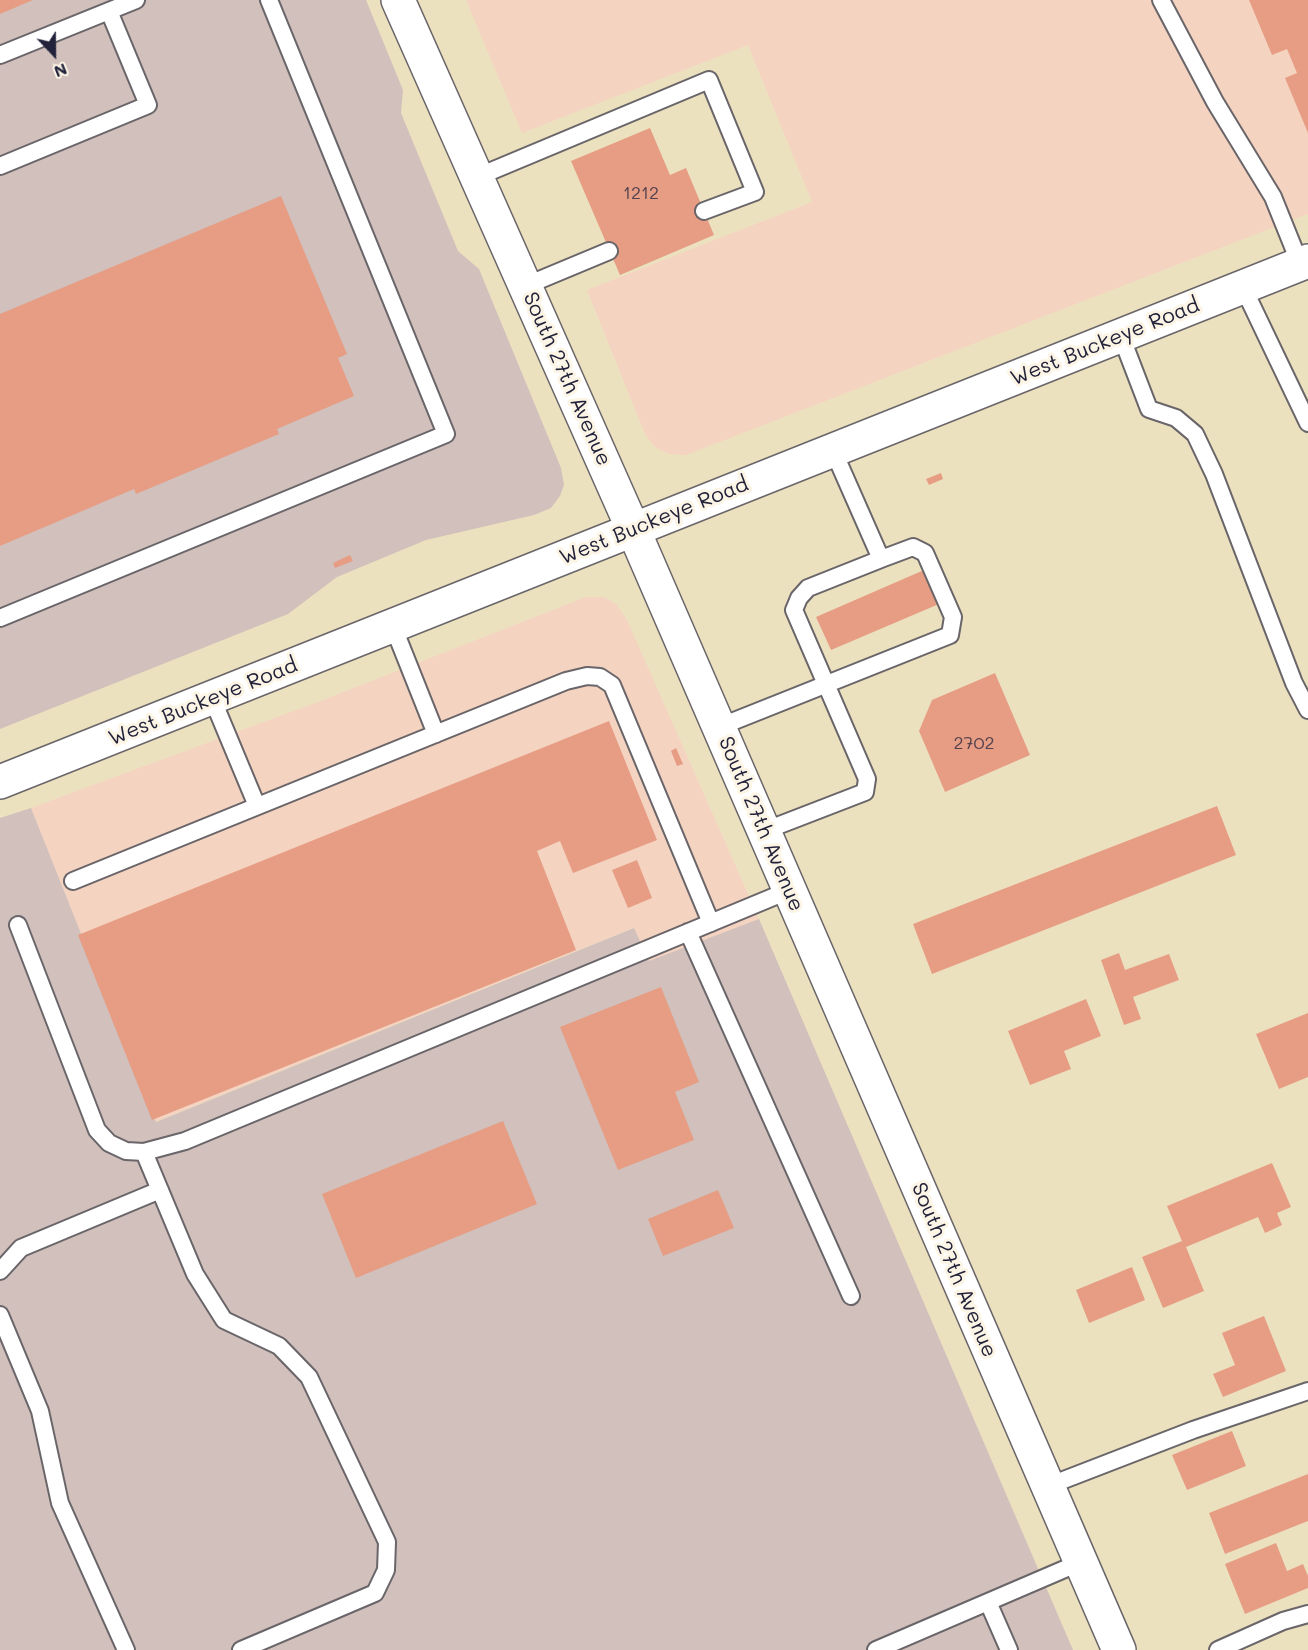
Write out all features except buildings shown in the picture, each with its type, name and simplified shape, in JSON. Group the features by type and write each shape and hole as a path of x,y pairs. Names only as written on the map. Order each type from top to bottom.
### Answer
{"main road":[{"name":"South 27th Avenue","path":"398,0 633,529 1119,1650"},
{"name":"West Buckeye Road","path":"0,782 1304,263"}],"lane":[{"path":"0,55 136,0"},
{"path":"0,618 446,434 269,0"},
{"path":"1161,0 1215,102 1274,197 1304,263"},
{"path":"0,166 148,105 109,11"},
{"path":"477,177 709,80 755,192 704,211"},
{"path":"525,286 609,251"},
{"path":"1243,287 1308,423"},
{"path":"1121,336 1149,409 1176,418 1195,434 1214,474 1294,684 1308,710"},
{"path":"833,450 881,559"},
{"path":"719,727 825,684 950,635 953,617 925,553 913,547 808,588 799,598 794,610 825,684 867,779 865,792 764,831"},
{"path":"393,626 436,734"},
{"path":"73,881 566,681 587,676 600,677 612,685 711,923"},
{"path":"212,698 257,806"},
{"path":"18,925 96,1130 109,1143 126,1151 144,1152 185,1141 790,890"},
{"path":"688,932 851,1296"},
{"path":"144,1152 195,1274 224,1320 279,1346 309,1377 387,1542 386,1570 375,1593 241,1650"},
{"path":"0,1248 21,1248 160,1190"},
{"path":"0,1271 21,1248"},
{"path":"0,1315 40,1412 60,1503 126,1650"},
{"path":"1048,1486 1193,1430 1308,1391"},
{"path":"876,1650 1081,1562"},
{"path":"988,1602 1009,1650"},
{"path":"1218,1650 1251,1644 1283,1621 1308,1614"}],"shaded area":[{"path":"0,0 366,0 403,90 401,113 458,251 479,269 561,468 564,485 560,496 551,508 534,515 426,540 337,577 288,614 0,729"},
{"path":"466,0 1308,0 1308,214 686,455 669,454 656,448 645,434 587,290 812,202 748,45 522,133"},
{"path":"586,597 603,597 616,604 627,620 759,919 649,962 633,928 155,1122 31,808 318,702"},
{"path":"31,808 156,1122 634,928 649,961 759,919 1073,1650 0,1650 0,818"}]}
